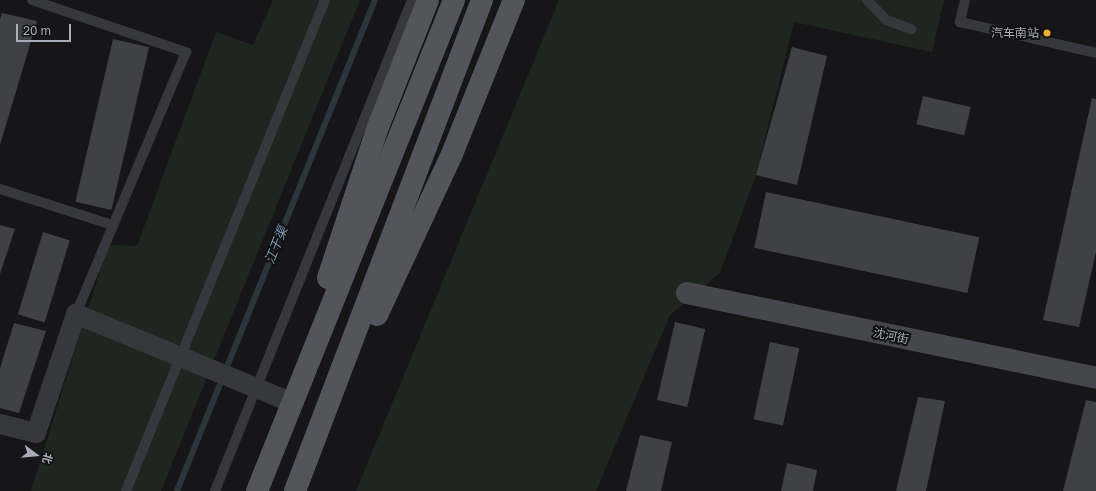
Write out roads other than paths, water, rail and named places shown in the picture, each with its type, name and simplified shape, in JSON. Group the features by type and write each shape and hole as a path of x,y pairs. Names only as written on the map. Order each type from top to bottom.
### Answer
{"main road":[{"path":"260,485 290,402 378,127 428,0"},
{"path":"290,402 454,0"},
{"path":"298,484 482,0"},
{"path":"298,484 452,154 514,0"}],"street":[{"name":"沈河街","path":"687,293 1096,378"},
{"path":"0,424 36,434 76,314 290,402"}],"lane":[{"path":"32,0 186,52 76,314"},
{"path":"126,491 188,361 325,0"},
{"path":"215,491 252,386 412,0"},
{"path":"867,0 886,20 912,29"},
{"path":"965,0 960,22 1096,53"},
{"path":"0,189 113,225"}],"waterway":[{"name":"江干渠","path":"177,491 375,0"}],"place":[{"name":"汽车南站","path":"1047,33"}]}
